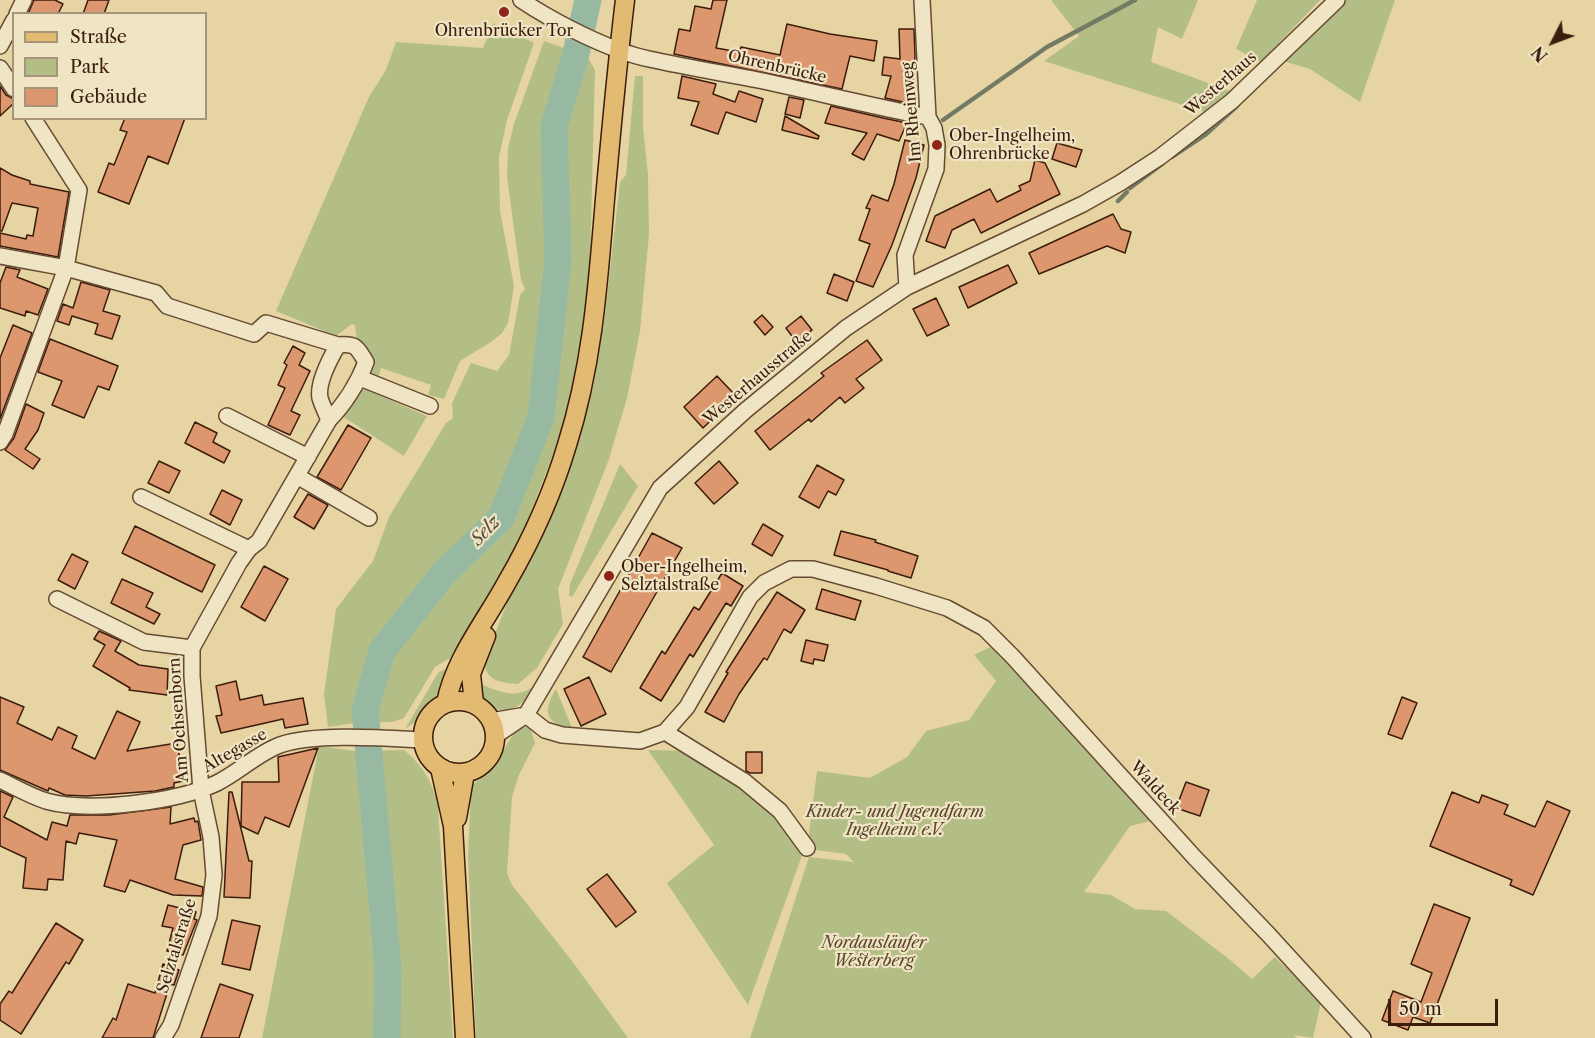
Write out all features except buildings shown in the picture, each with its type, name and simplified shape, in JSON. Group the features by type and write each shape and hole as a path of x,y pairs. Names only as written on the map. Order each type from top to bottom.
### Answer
{"main road":[{"path":"446,703 456,668 508,581 531,536 556,477 584,383 596,317 625,0"},
{"path":"474,704 471,674 508,581"},
{"path":"463,701 474,704 481,708 493,728 495,743 489,757 479,767 465,773 454,773 440,768 428,756 422,740 424,724 439,706 446,703 463,701"},
{"path":"440,768 449,803 455,850 465,1038"},
{"path":"455,850 458,811 465,773"}],"street":[{"name":"Ohrenbrücke","path":"520,0 555,21 594,39 649,59 928,117"},
{"name":"Im Rheinweg","path":"907,286 905,255 936,169 937,145 934,128 928,117 922,0"},
{"name":"Westerhaus","path":"1120,183 1160,157 1232,102 1337,0"},
{"path":"0,46 12,24"},
{"path":"0,68 12,86"},
{"path":"0,442 5,434 66,268 79,190 34,120"},
{"name":"Westerhausstraße","path":"526,715 660,488 746,410 846,328 907,286 1083,204 1120,183"},
{"path":"0,256 66,268 156,293 166,306 254,334 266,323 338,345 351,343 358,348 366,362 360,378 430,406"},
{"path":"329,420 320,397 320,388 329,360 338,345"},
{"name":"Am Ochsenborn","path":"201,790 192,648 216,603 249,549 259,541 329,420 338,411 360,378"},
{"path":"227,416 308,457"},
{"path":"297,476 369,518"},
{"path":"141,497 249,549"},
{"name":"Waldeck","path":"665,732 687,706 750,597 764,583 791,569 813,569 947,608 984,628 1013,657 1362,1038"},
{"name":"Am Ochsenborn","path":"57,598 144,642 192,648"},
{"path":"493,728 526,715 545,730 562,735 640,741 665,732 744,781 780,811 807,849"},
{"name":"Altegasse","path":"0,780 46,801 68,804 134,804 201,790 228,777 280,745 306,740 422,740"},
{"name":"Selztalstraße","path":"164,1038 171,1025 209,916 214,875 212,837 201,790"}],"green space":[{"path":"1051,0 1198,0 1182,39 1158,27 1151,62 1230,91 1205,112 1044,61 1079,36"},
{"path":"1257,0 1320,0 1261,62 1236,49"},
{"path":"1343,0 1395,0 1360,102 1310,69 1283,61"},
{"path":"493,23 534,43 507,120 499,157 500,211 514,286 508,323 502,333 460,361 444,399 428,395 431,385 381,368 378,378 370,374 371,361 357,341 355,325 352,324 336,336 276,311 369,97 386,70 396,42 483,48"},
{"path":"544,41 587,56 595,70 589,306 567,417 524,531 455,663 448,659 435,667 404,718 393,722 354,723 328,727 324,694 336,609 373,561 389,517 446,423 453,418 452,403 471,363 497,371 509,355 520,295 525,289 521,280 507,177 508,149 514,124"},
{"path":"635,76 643,76 643,127 648,175 649,234 640,331 627,398 609,459 558,589 563,624 537,668 518,684 505,683 490,676 485,667 485,660 509,598 551,510 575,450 593,388 604,323 620,182 626,175"},
{"path":"365,389 427,416 404,456 342,416 356,393"},
{"path":"620,464 638,486 572,597 569,595 570,584"},
{"path":"990,647 1042,698 1155,820 1130,826 1084,892 1111,895 1135,909 1166,911 1252,979 1275,957 1321,1002 1313,1038 1294,1035 1297,1038 750,1038 809,857 854,862 846,854 807,849 817,771 870,778 907,757 926,731 969,720 996,681 974,655"},
{"path":"445,669 451,671 441,691 422,710 415,722 405,729 438,673"},
{"path":"478,683 514,694 537,686 519,705 509,710 502,710 496,709 486,701"},
{"path":"556,689 572,728 556,723 549,715 549,703"},
{"path":"530,727 535,743 519,775 512,797 507,873 512,885 572,961 628,1038 476,1038 468,856 471,786 492,769 517,728"},
{"path":"319,746 355,751 404,750 422,768 430,782 438,807 453,1038 262,1038"},
{"path":"648,750 691,751 743,785 776,816 804,850 748,1005 667,883 714,845"}],"waterway":[{"name":"Selz","path":"387,1038 388,969 365,710 382,651 444,573 501,518 541,417 558,261 554,126 575,58 588,0"},
{"path":"943,120 1047,47 1135,0"},
{"path":"1172,157 1205,135 1237,106"},
{"path":"1130,188 1162,164"},
{"path":"1118,201 1127,192"}],"place":[{"name":"Ohrenbrücker Tor","path":"504,12"},
{"name":"Ober-Ingelheim, Ohrenbrücke","path":"937,145"},
{"name":"Ober-Ingelheim, Selztalstraße","path":"609,576"}],"park label":[{"name":"Kinder- und Jugendfarm Ingelheim e.V.","path":"895,821"},
{"name":"Nordausläufer Westerberg","path":"874,952"}]}
